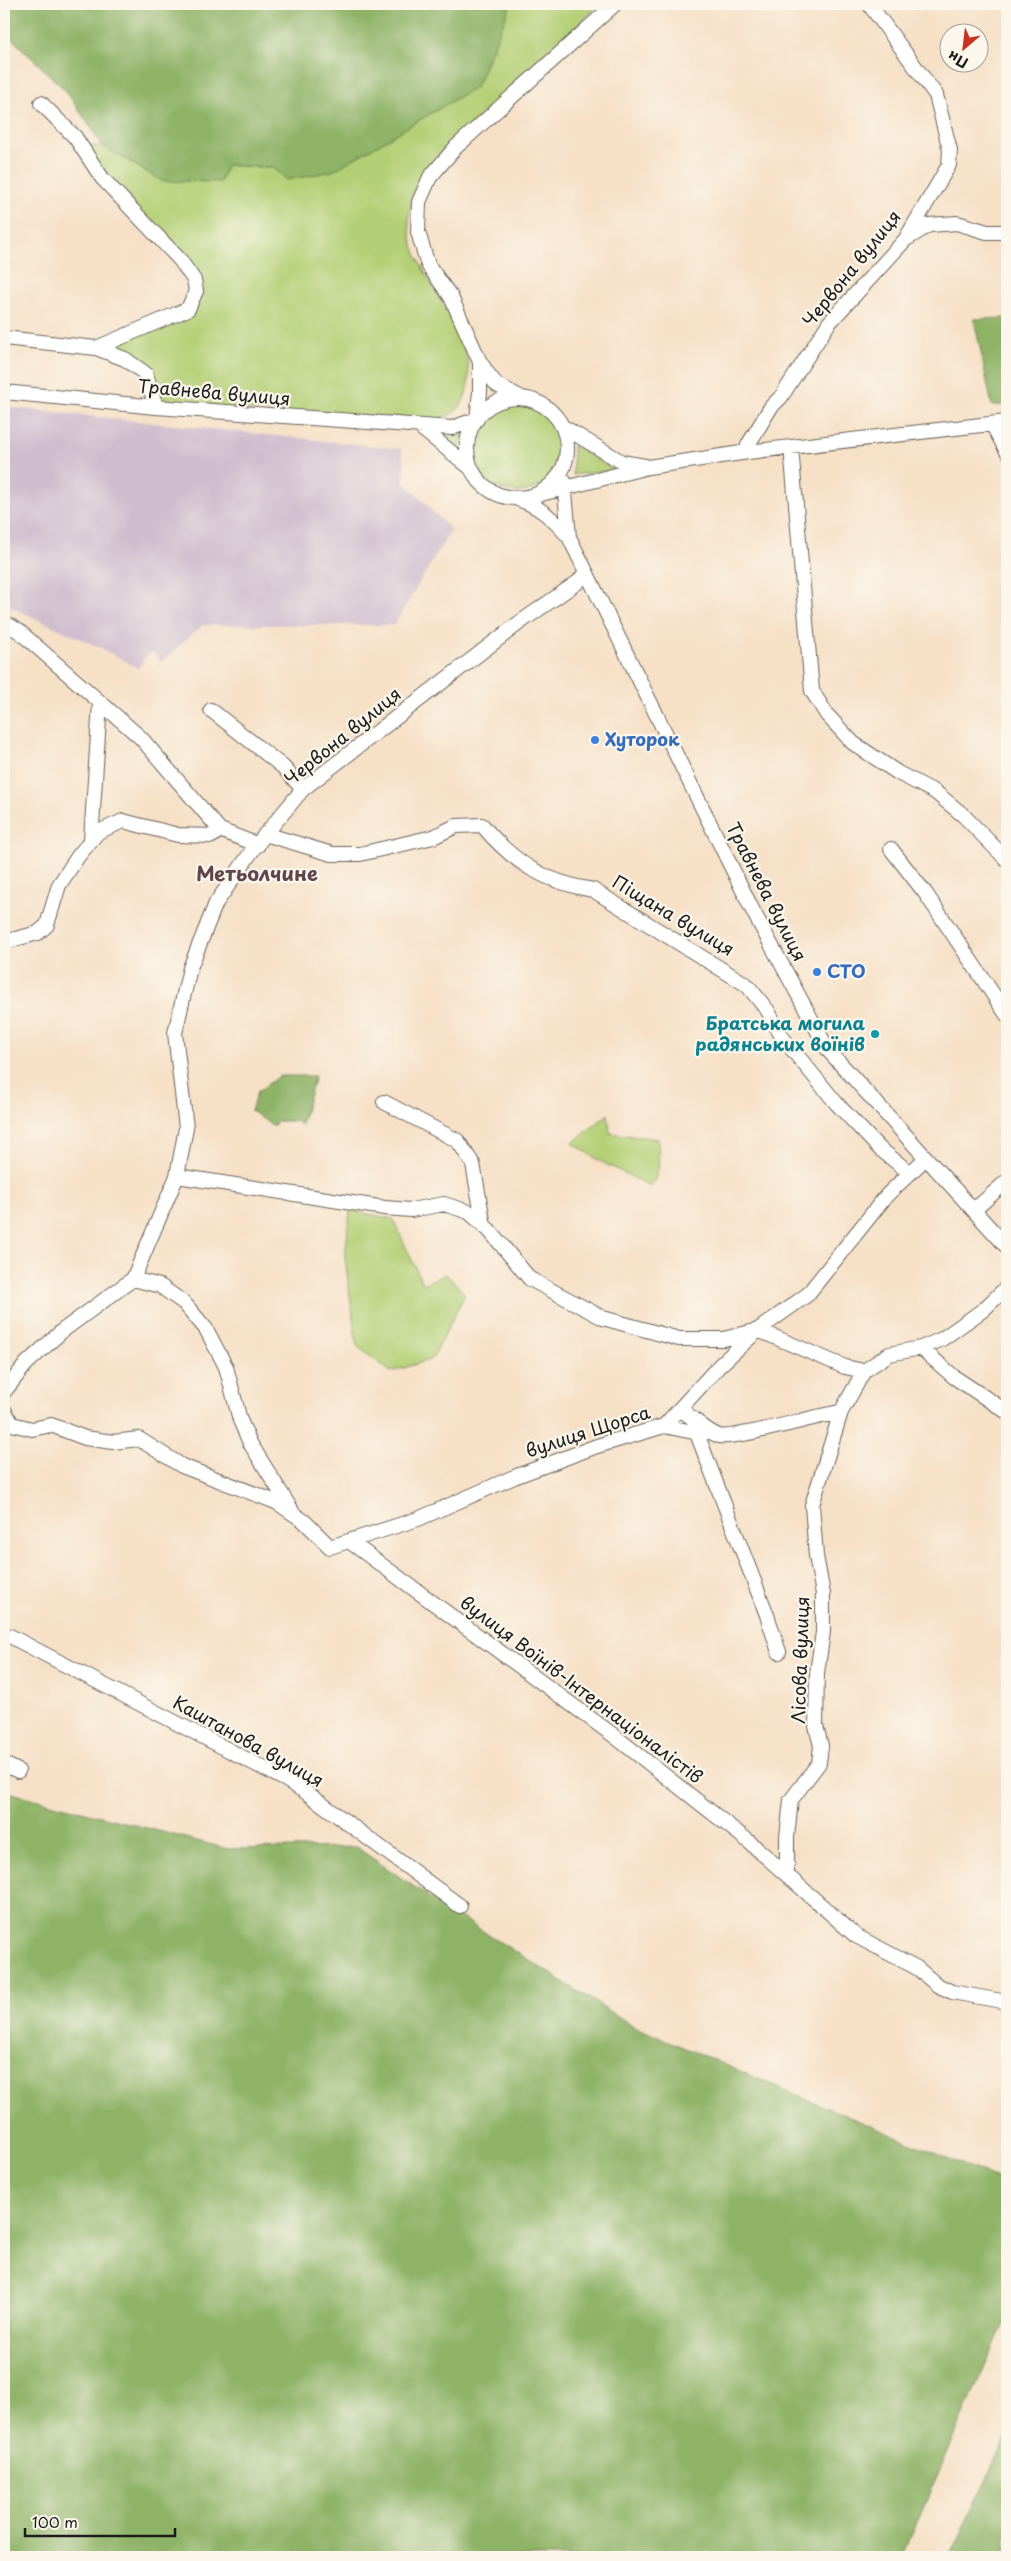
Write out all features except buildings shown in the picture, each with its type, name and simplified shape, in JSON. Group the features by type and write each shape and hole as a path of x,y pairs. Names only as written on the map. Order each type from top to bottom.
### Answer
{"street":[{"path":"569,537 564,489 567,442 562,426 552,412 538,402 522,398 497,385 480,362 451,297 428,265 418,232 418,202 430,177 456,148 615,4"},
{"name":"Червона вулиця","path":"748,452 748,445 771,407 781,396 828,323 905,240 950,166 950,150 936,95 869,4"},
{"path":"42,103 65,125 102,178 180,260 194,280 196,292 188,309 96,348"},
{"path":"905,240 929,225 956,223 986,232 1007,232"},
{"path":"4,338 96,348 125,358 146,374 156,407"},
{"path":"472,469 467,446 469,435 477,419 480,392 480,362"},
{"name":"Травнева вулиця","path":"4,392 156,407 422,428 452,428 477,419"},
{"path":"477,419 495,403 522,398"},
{"path":"514,498 564,489 648,467 748,452 1007,422"},
{"path":"992,424 1007,451"},
{"path":"562,426 622,462 648,467"},
{"path":"422,428 472,469 486,487 497,494 527,502 544,511 569,537"},
{"path":"791,447 798,549 812,691 827,715 853,744 898,773 935,792 963,815 1007,860"},
{"path":"533,496 552,484 564,466"},
{"name":"Травнева вулиця","path":"569,537 754,913 828,1050 1007,1247"},
{"name":"Червона вулиця","path":"133,1279 177,1176 186,1128 174,1033 190,968 216,903 254,848 303,788 520,623 578,582 586,572"},
{"path":"4,622 20,632 141,738 220,830 212,836 178,834 123,821 98,832 59,885 47,925 38,933 4,942"},
{"path":"91,840 100,704"},
{"path":"211,710 283,767 303,788"},
{"name":"Піщана вулиця","path":"220,830 332,854 360,854 434,837 456,826 482,825 498,844 525,868 568,886 593,890 747,985 768,1011 782,1037 838,1104 879,1148 910,1173"},
{"path":"891,849 926,894 1007,1015"},
{"path":"384,1102 458,1141 473,1164 484,1226"},
{"name":"вулиця Щорса","path":"4,1410 12,1424 32,1430 51,1425 85,1438 112,1442 139,1439 182,1466 276,1502 330,1546 418,1519 465,1497 580,1452 664,1426 681,1410 720,1364 758,1330 807,1295 887,1195 926,1158"},
{"path":"177,1176 386,1208 411,1210 444,1204 469,1212 484,1226 530,1279 603,1318 679,1339 724,1339 758,1330 845,1367 864,1371 888,1354 921,1348 942,1339 976,1315 1007,1287"},
{"path":"974,1210 1007,1181"},
{"path":"4,1392 26,1364 62,1331 133,1279"},
{"name":"вулиця Щорса","path":"133,1279 160,1286 184,1304 206,1329 226,1367 240,1420 250,1444 293,1514"},
{"path":"921,1348 954,1377 1007,1412"},
{"name":"Лісова вулиця","path":"787,1875 786,1837 791,1800 819,1763 821,1746 816,1726 816,1673 823,1632 824,1594 816,1556 812,1505 841,1412 864,1371"},
{"path":"681,1410 700,1425 721,1436"},
{"path":"664,1426 721,1436 754,1432 841,1412"},
{"path":"696,1431 767,1615 779,1652"},
{"name":"вулиця Воїнів-Інтернаціоналістів","path":"348,1541 613,1735 747,1840 856,1936 917,1968 937,1985 972,1997 1007,2002"},
{"name":"Каштанова вулиця","path":"4,1634 286,1780 307,1793 460,1906"},
{"path":"4,1764 18,1771"}],"shaded area":[{"path":"4,407 401,449 405,469 403,481 451,530 394,625 203,625 161,662 153,652 146,656 138,668 101,648 4,604"}],"green space":[{"path":"4,4 511,4 476,87 333,171 287,180 274,168 227,165 220,182 162,181 103,146 66,91 4,31"},
{"path":"511,4 600,4 442,152 423,177 414,196 409,216 409,226 414,248 423,269 458,333 466,354 469,376 464,399 458,409 445,417 428,419 169,406 159,397 134,359 107,344 188,316 202,296 203,288 198,276 114,185 84,146 103,146 162,181 227,165 274,168 476,87"},
{"path":"1007,318 1007,404 992,406 974,319"},
{"path":"517,404 534,408 548,417 557,431 561,448 557,465 548,479 534,488 517,492 500,488 486,479 477,465 473,448 477,431 486,417 500,408"},
{"path":"463,429 461,449 443,436"},
{"path":"573,445 614,470 573,475"},
{"path":"279,1076 315,1076 301,1125 296,1121 278,1121 273,1126 251,1111 257,1092"},
{"path":"608,1114 610,1133 658,1139 658,1170 650,1186 598,1160 573,1143"},
{"path":"350,1210 393,1219 423,1284 446,1274 465,1294 432,1359 391,1372 357,1346 345,1258"},
{"path":"4,1791 228,1849 356,1847 438,1903 635,2027 1007,2183 1007,2316 902,2557 4,2557"},
{"path":"1007,2436 1007,2557 949,2557"}],"place":[{"name":"Хуторок","path":"595,740"},
{"name":"СТО","path":"817,972"},
{"name":"Братська могила радянських воїнів","path":"875,1034"}],"district":[{"name":"Метьолчине","path":"257,874"}]}
